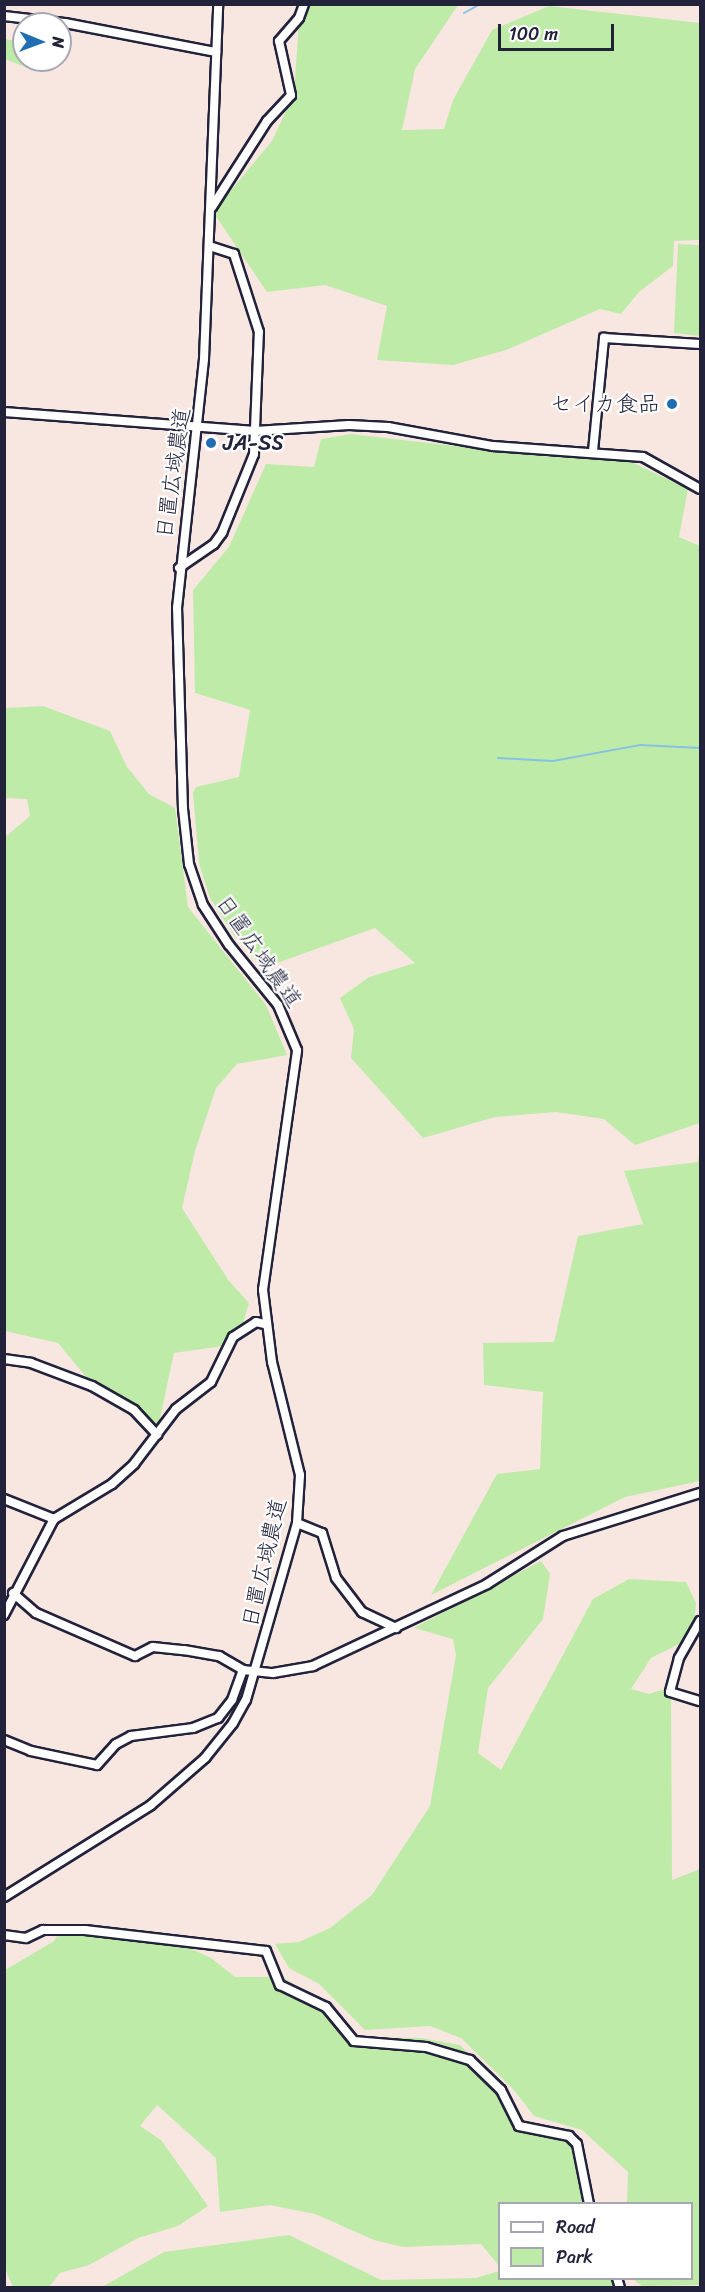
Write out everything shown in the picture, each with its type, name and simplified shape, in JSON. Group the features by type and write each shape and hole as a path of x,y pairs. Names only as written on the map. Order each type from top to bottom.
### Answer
{"street":[{"name":"日置広域農道","path":"4,1897 108,1834 180,1782 233,1723 255,1669 297,1523 300,1475 265,1324 266,1254 297,1050 278,1005 202,905 189,864 177,627 179,568 198,426 210,246 218,4"},
{"path":"211,208 267,121 291,94 279,41 299,18 304,4"},
{"path":"4,16 65,23 216,52"},
{"path":"179,568 214,544 222,532 252,464 259,332 234,254 210,246"},
{"path":"593,452 604,338 700,344"},
{"path":"4,412 255,431 367,425 493,446 643,457 700,489"},
{"path":"4,1615 13,1593 54,1520 112,1484 134,1464 176,1409 211,1382 232,1338 256,1322 265,1324"},
{"path":"4,1359 31,1363 92,1386 134,1410 157,1435"},
{"path":"13,1593 36,1613 135,1656 153,1647 184,1650 219,1656 243,1670 255,1669 273,1673 313,1666 396,1628 488,1584 563,1536 700,1493"},
{"path":"4,1498 54,1520"},
{"path":"297,1523 322,1533 336,1578 362,1612 396,1628"},
{"path":"700,1621 679,1658 670,1692 700,1701"},
{"path":"4,1740 32,1751 98,1765 116,1744 131,1736 193,1728 212,1721 232,1701 243,1670"},
{"path":"4,1935 26,1938 56,1928 85,1929 266,1951 280,1985 326,2007 354,2041 426,2047 470,2060 501,2090 519,2126 569,2136 578,2144 589,2202"}],"green space":[{"path":"308,4 458,5 415,69 402,130 444,129 453,100 492,30 549,6 700,23 700,240 674,241 673,266 639,292 621,314 600,309 506,350 453,365 377,360 387,306 325,285 267,292 213,212 272,141 294,94 300,7"},
{"path":"5,39 12,40 12,62 5,59"},
{"path":"678,244 700,245 700,336 674,333"},
{"path":"351,434 550,457 623,458 688,489 679,537 700,546 700,1123 635,1145 604,1119 556,1112 495,1117 423,1138 351,1058 354,1029 340,998 369,977 415,963 375,928 263,968 233,934 210,898 199,863 193,793 196,787 239,777 250,710 195,693 193,590 229,547 266,464 314,467 321,439"},
{"path":"43,706 110,731 127,767 149,794 175,808 188,907 266,1005 287,1055 237,1064 216,1088 195,1151 182,1208 229,1281 249,1303 237,1344 174,1353 157,1432 92,1384 58,1343 5,1331 4,838 30,816 27,799 5,798 5,708"},
{"path":"700,1149 700,1481 625,1497 431,1595 497,1474 540,1469 543,1392 484,1385 483,1343 554,1342 578,1236 643,1224 624,1171 698,1162"},
{"path":"541,1561 550,1574 543,1619 488,1688 478,1753 501,1770 593,1599 629,1579 686,1582 696,1603 693,1637 651,1658 631,1689 649,1694 671,1687 672,1880 700,1869 700,2285 642,2286 634,2280 693,2280 693,2202 627,2202 628,2172 582,2130 534,2116 514,2090 461,2038 430,2026 365,2030 319,1984 289,1968 275,1944 299,1942 330,1928 372,1895 430,1806 456,1655 453,1639 414,1628"},
{"path":"64,1924 153,1931 211,1958 235,1977 282,1977 330,2007 356,2037 421,2038 460,2045 501,2085 512,2115 526,2126 568,2139 578,2155 593,2202 498,2202 498,2265 481,2244 403,2247 374,2240 315,2214 270,2205 220,2212 216,2158 157,2105 140,2126 161,2140 208,2206 178,2226 138,2238 89,2265 60,2273 49,2287 13,2287 5,2269 5,1970 54,1941"},
{"path":"289,2235 381,2280 476,2278 498,2271 498,2280 618,2280 618,2288 100,2288 164,2252"}],"waterway":[{"path":"464,13 480,4"},
{"path":"498,758 553,761 640,745 700,748"}],"place":[{"name":"セイカ食品","path":"672,404"},
{"name":"JA-SS","path":"211,443"}]}
